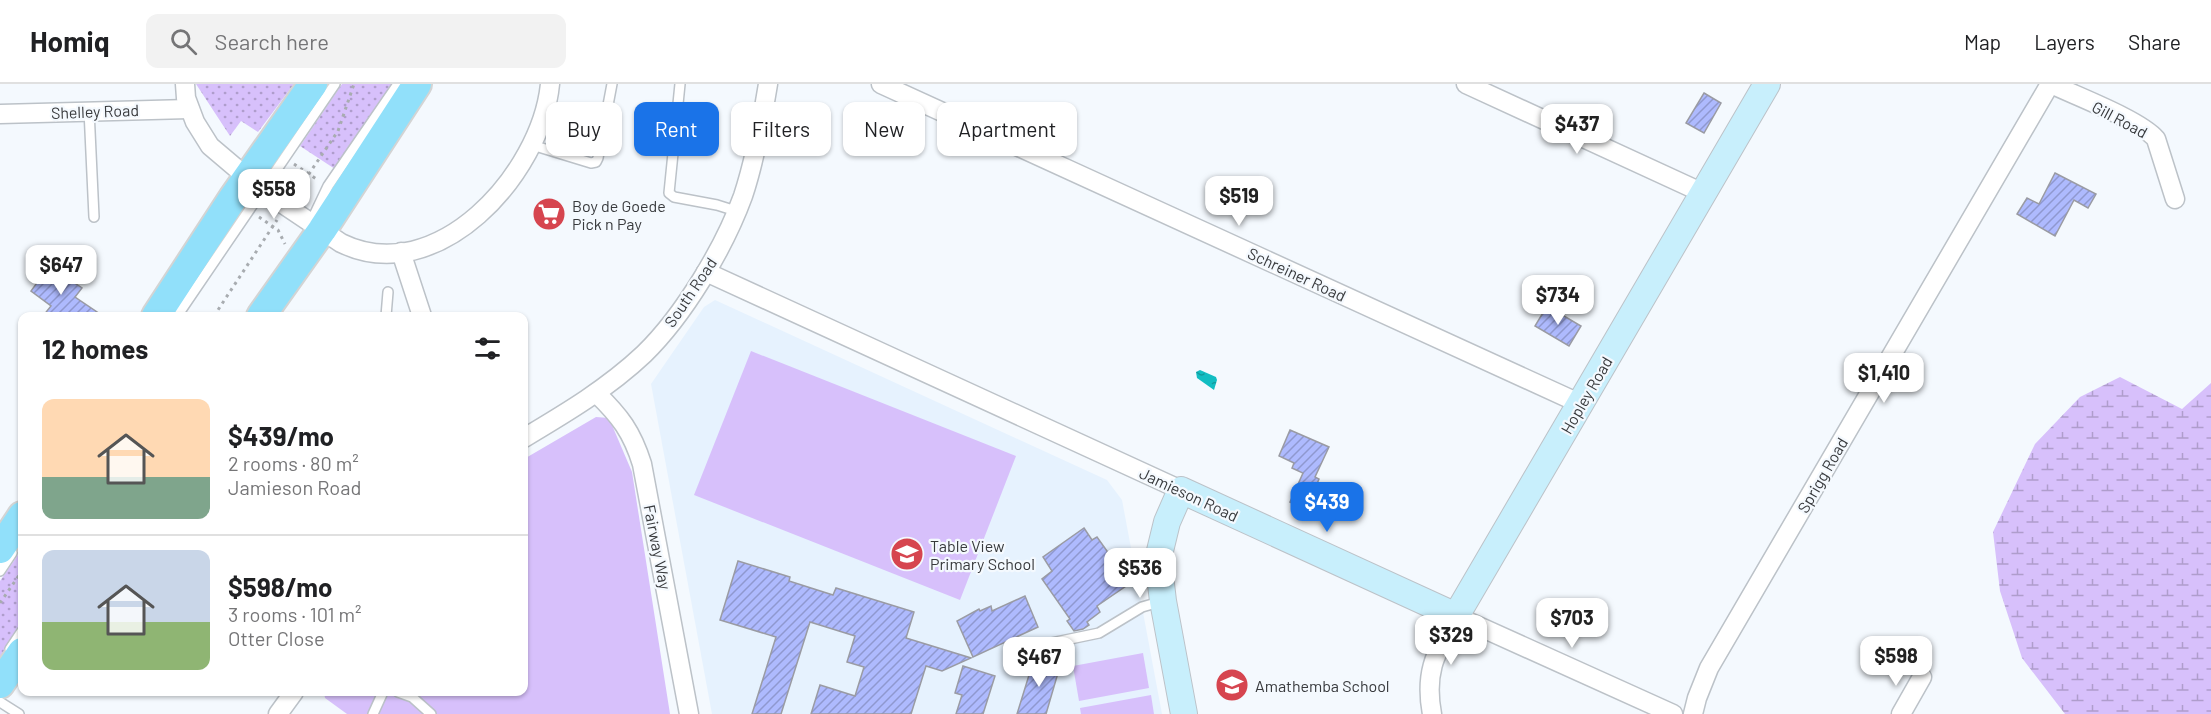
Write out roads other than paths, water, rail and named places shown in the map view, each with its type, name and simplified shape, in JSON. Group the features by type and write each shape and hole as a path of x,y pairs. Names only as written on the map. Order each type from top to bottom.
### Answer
{"main road":[{"path":"159,312 254,184 313,84"},
{"path":"263,312 312,228 417,84"},
{"path":"8,548 18,525"},
{"path":"0,684 14,654"}],"street":[{"path":"185,84 189,109 210,146 254,184 312,228 355,250 390,255 434,243 458,230 488,206 518,171 532,145 545,110 550,84"},
{"name":"South Road","path":"528,436 596,393 644,354 678,314 705,272 742,196 756,148 768,84"},
{"name":"Schreiner Road","path":"881,84 1581,404"},
{"path":"1466,84 1703,193"},
{"name":"Hopley Road","path":"1432,714 1429,692 1430,674 1436,654 1456,616 1767,84"},
{"name":"Gill Road","path":"2050,84 2135,124 2156,139 2175,199"},
{"name":"Sprigg Road","path":"1694,714 1697,698 1709,668 2050,84"},
{"name":"Shelley Road","path":"0,114 189,109"},
{"path":"401,252 421,312"},
{"name":"Jamieson Road","path":"705,272 1673,714"},
{"name":"Fairway Way","path":"596,393 625,424 636,444 642,464 689,714"},
{"path":"1180,490 1167,522 1158,559 1163,601 1184,714"},
{"path":"1901,714 1922,677"}],"lane":[{"path":"179,312 254,184 335,84"},
{"path":"312,228 328,186 398,84"},
{"path":"532,145 591,163 596,162 612,84"},
{"path":"680,84 669,193 674,197 736,211"},
{"path":"89,110 94,217"},
{"path":"386,312 388,292"},
{"path":"0,571 8,548"},
{"path":"1051,643 1099,633 1142,607 1163,601"},
{"path":"373,714 381,696"},
{"path":"409,696 431,714"},
{"path":"0,702 19,714"}],"water":[{"path":"1200,370 1216,377 1214,390 1197,378 1196,372"}],"place":[{"name":"Boy de Goede Pick n Pay","path":"549,214"},
{"name":"Table View Primary School","path":"907,554"},
{"name":"Amathemba School","path":"1232,685"}]}
